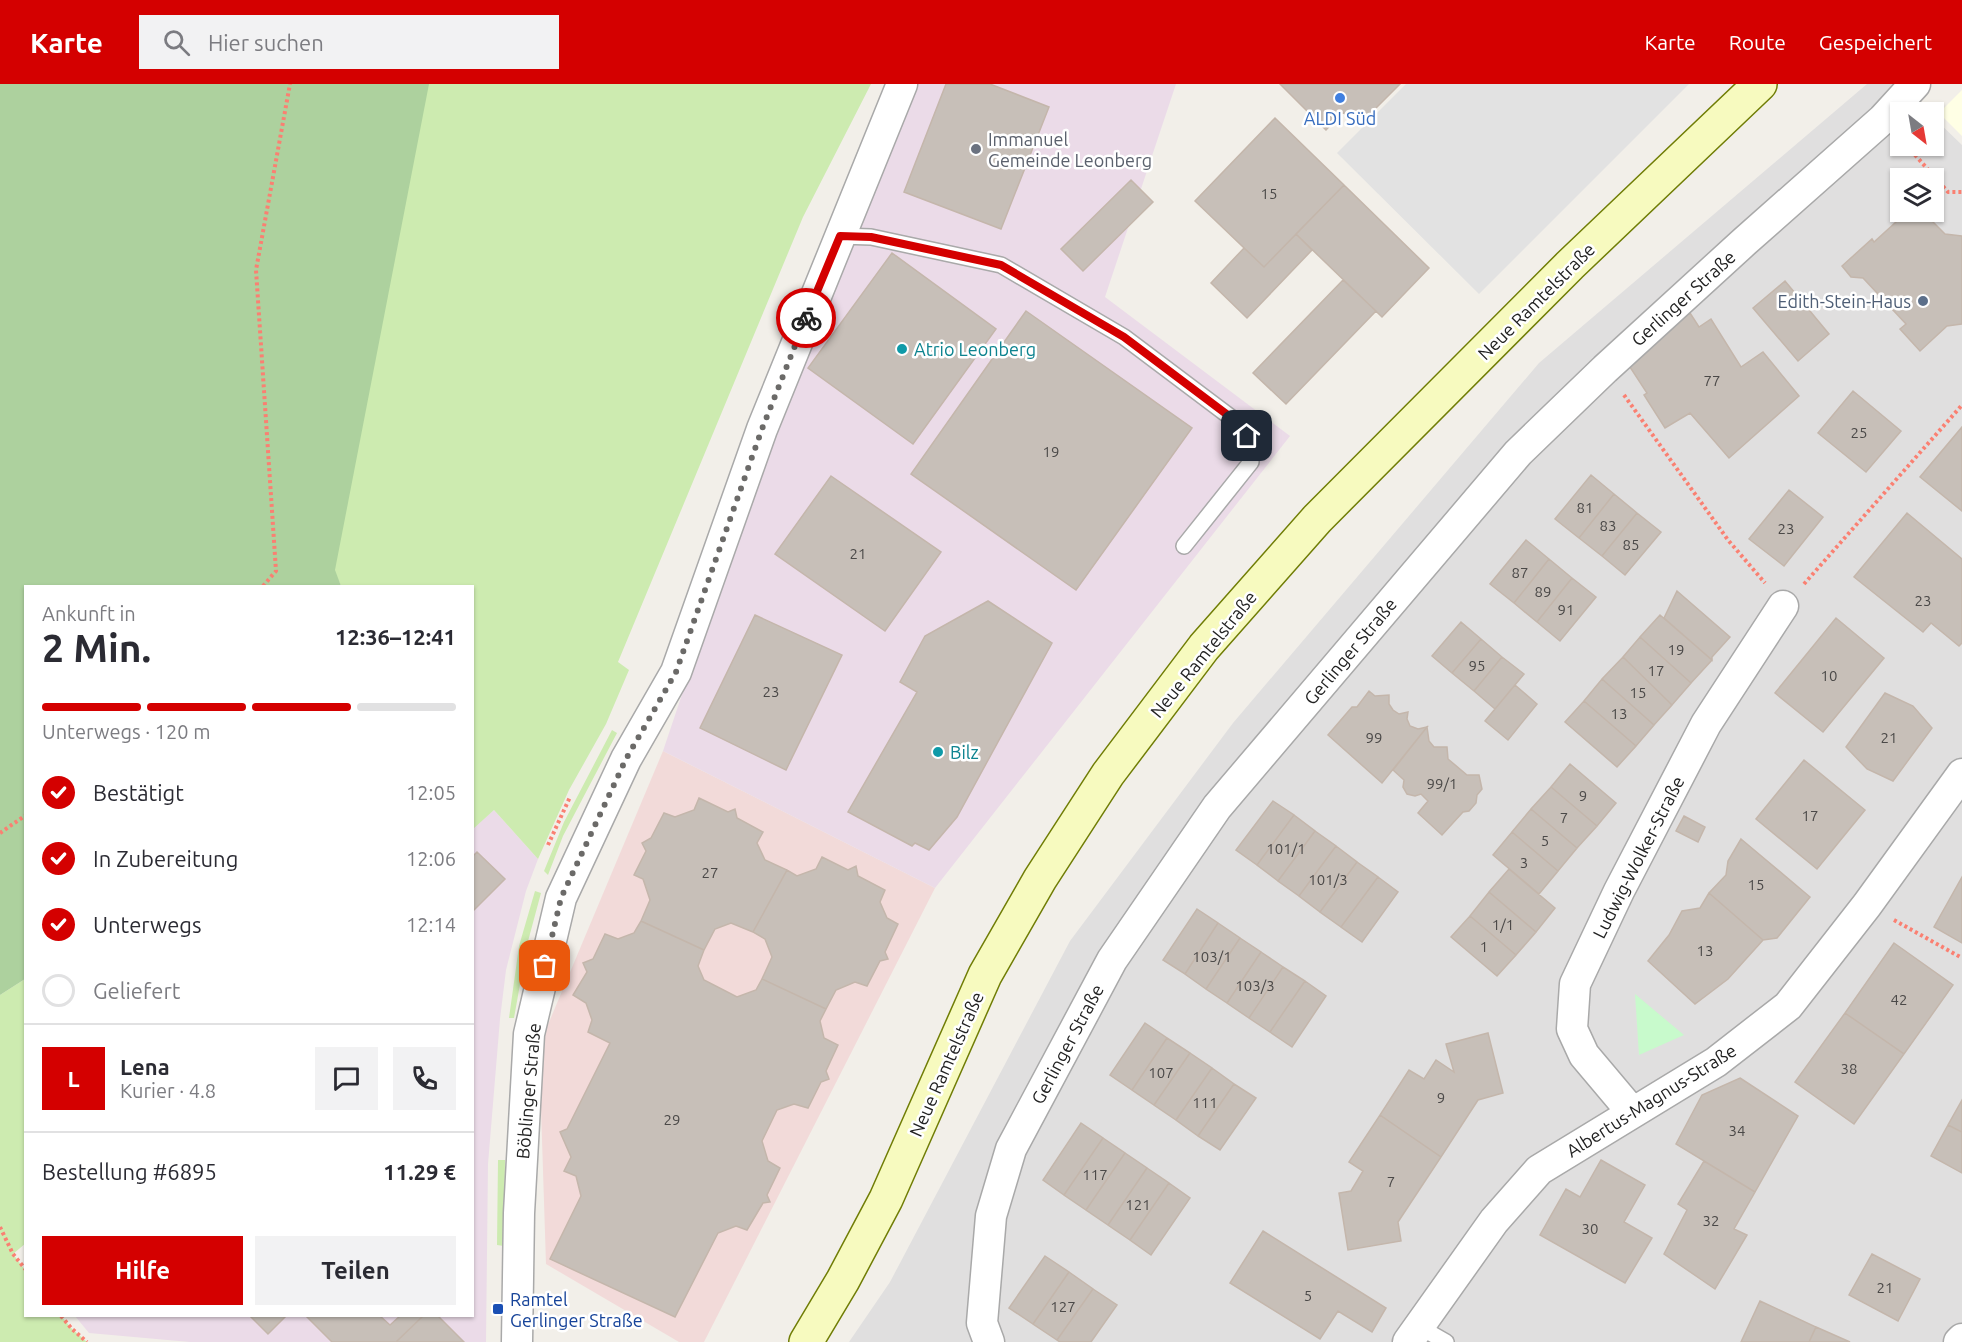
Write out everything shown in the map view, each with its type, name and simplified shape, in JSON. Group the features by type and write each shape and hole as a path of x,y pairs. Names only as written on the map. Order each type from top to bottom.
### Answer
{"main road":[{"name":"Neue Ramtelstraße","path":"806,1342 843,1280 886,1199 985,975 1040,879 1122,756 1204,647 1317,519 1570,265 1760,84"}],"street":[{"name":"Böblinger Straße","path":"517,1342 519,1212 529,1035 561,898 626,759 676,672 762,429 902,84"},
{"name":"Gerlinger Straße","path":"989,1342 982,1323 991,1216 1011,1149 1112,960 1217,807 1518,453 1605,369 1883,119 1915,84"},
{"name":"Ludwig-Wolker-Straße","path":"1632,1112 1584,1055 1572,1029 1575,984 1619,891 1706,724 1783,606"},
{"name":"Albertus-Magnus-Straße","path":"1413,1334 1494,1221 1539,1170 1716,1062 1788,1006 1867,905 1962,774"}],"lane":[{"path":"840,236 871,237 1001,265 1124,337 1233,419 1247,436 1251,462 1184,546"},
{"path":"1413,1334 1446,1342"}],"path":[{"path":"264,585 276,571 256,270 290,84"},
{"path":"1916,156 1948,192 1962,192"},
{"path":"1605,369 1728,540 1759,576"},
{"path":"1783,606 1962,405"},
{"path":"0,833 24,816"},
{"path":"1867,905 1962,958"},
{"path":"0,1227 13,1254 24,1268"},
{"path":"62,1317 87,1342"}],"shaded area":[{"path":"901,84 1176,84 1105,297 1290,436 935,888 663,751 820,284"},
{"path":"1406,84 1689,84 1479,294 1337,153"},
{"path":"1867,84 1897,84 1916,102 1890,102 1890,156 1944,156 1944,128 1962,145 1962,1342 849,1342 890,1282 1070,941 1233,723 1539,363"},
{"path":"1962,90 1962,136 1944,118 1944,108"},
{"path":"663,751 935,888 704,1342 679,1342 546,1264 539,1046"},
{"path":"494,810 538,859 526,891 506,970 500,1019 488,1164 486,1342 190,1342 89,1333 76,1317 474,1317 474,827"}],"green space":[{"path":"0,84 429,84 335,570 341,585 24,585 24,980 0,995"},
{"path":"423,84 871,84 803,217 618,662 629,670 606,724 569,790 538,859 494,810 474,828 474,585 341,585 334,571"},
{"path":"612,730 617,733 563,836 548,875 544,871 564,822"},
{"path":"535,891 541,893 527,945 514,1018 509,1018 519,946"},
{"path":"24,980 24,1245 13,1254 24,1269 24,1317 62,1317 87,1342 0,1342 0,995"},
{"path":"1635,994 1684,1035 1639,1055"},
{"path":"498,1160 505,1160 504,1246 497,1245"}],"building":[{"name":"Immanuel Gemeinde Leonberg","path":"946,84 990,84 1049,107 1001,229 904,192"},
{"name":"ALDI Süd","path":"1280,84 1400,84 1358,126 1343,112 1326,130"},
{"path":"1275,118 1344,185 1264,267 1195,201"},
{"path":"1131,180 1153,202 1083,271 1061,249"},
{"path":"1344,185 1429,268 1382,317 1296,234"},
{"name":"Edith-Stein-Haus","path":"1896,222 1933,222 1945,234 1962,236 1962,324 1947,326 1920,351 1900,329 1906,324 1863,278 1851,277 1842,266 1872,239 1874,242"},
{"path":"1296,234 1312,250 1247,318 1211,283 1244,248 1264,267"},
{"name":"Atrio Leonberg","path":"892,253 996,329 913,444 808,368"},
{"path":"1343,280 1376,311 1286,404 1253,373"},
{"path":"1785,281 1829,334 1798,361 1753,308"},
{"path":"1026,311 1192,428 1076,590 911,474"},
{"path":"1690,313 1699,327 1711,319 1741,367 1763,352 1799,396 1729,458 1690,413 1665,428 1644,395 1647,393 1626,361"},
{"path":"1853,391 1901,431 1866,472 1818,433"},
{"path":"1962,427 1962,511 1920,477"},
{"path":"1591,475 1614,494 1579,538 1555,519"},
{"path":"831,476 941,552 885,631 775,554"},
{"path":"1789,490 1823,517 1784,566 1749,539"},
{"path":"1614,494 1637,513 1602,556 1579,538"},
{"path":"1637,513 1661,532 1625,575 1602,556"},
{"path":"1907,513 1962,559 1962,643 1959,646 1931,623 1923,632 1854,577"},
{"path":"1526,540 1549,559 1514,603 1490,584"},
{"path":"1549,559 1572,578 1537,622 1514,603"},
{"path":"1572,578 1596,597 1560,641 1537,622"},
{"path":"1677,591 1730,637 1712,657 1712,660 1664,618"},
{"name":"Bilz","path":"988,601 1052,643 957,817 929,850 915,843 912,846 848,812 917,692 900,682 925,636"},
{"path":"755,615 842,655 786,770 700,728"},
{"path":"1660,615 1712,660 1691,683 1640,637"},
{"path":"1836,618 1884,658 1823,732 1775,693"},
{"path":"1461,622 1481,639 1452,673 1432,656"},
{"path":"1640,637 1691,683 1672,705 1623,657"},
{"path":"1481,639 1502,657 1474,691 1452,673"},
{"path":"1502,657 1524,674 1495,709 1474,691"},
{"path":"1623,657 1672,705 1654,725 1602,679"},
{"path":"1602,679 1654,725 1636,746 1584,701"},
{"path":"1515,685 1537,704 1508,740 1485,721"},
{"path":"1369,691 1375,696 1389,695 1389,704 1393,710 1399,714 1408,712 1407,719 1410,726 1418,729 1427,727 1382,783 1328,735 1352,707 1357,707"},
{"path":"1885,693 1913,706 1932,728 1893,781 1867,769 1846,747"},
{"path":"1584,701 1636,746 1617,767 1565,722"},
{"path":"1427,727 1429,741 1434,747 1447,747 1448,759 1467,775 1479,775 1482,789 1477,795 1476,803 1469,811 1463,812 1442,835 1418,813 1428,801 1421,794 1415,796 1407,794 1403,787 1404,780 1393,770"},
{"path":"1804,760 1865,810 1817,869 1756,819"},
{"path":"1570,764 1616,803 1597,826 1551,787"},
{"path":"1551,787 1597,826 1577,848 1531,809"},
{"path":"699,798 728,812 735,809 737,818 763,832 757,843 765,860 787,870 753,932 731,923 715,929 704,950 641,921 650,900 643,879 634,875 646,851 642,843 651,838 664,813 675,817 694,810"},
{"path":"1273,801 1294,815 1257,865 1236,850"},
{"path":"1531,809 1577,848 1558,871 1512,832"},
{"path":"1294,815 1315,831 1278,881 1257,865"},
{"path":"1684,816 1705,827 1698,842 1676,831"},
{"path":"1315,831 1336,846 1299,896 1278,881"},
{"path":"1512,832 1558,871 1539,894 1493,855"},
{"path":"1741,839 1810,897 1777,938 1763,940 1709,893 1726,875 1728,861"},
{"path":"1336,846 1357,862 1320,912 1299,896"},
{"path":"477,852 505,879 474,910 474,855"},
{"path":"822,857 848,870 856,866 858,876 885,890 880,902 887,918 898,924 885,952 888,959 880,961 867,986 855,982 836,990 826,1009 762,979 772,957 765,939 753,932 787,870 797,876 816,869"},
{"path":"1357,862 1378,877 1341,927 1320,912"},
{"path":"1509,869 1555,908 1536,932 1489,892"},
{"path":"1378,877 1398,892 1362,942 1341,927"},
{"path":"1962,877 1962,943 1934,927"},
{"path":"1489,892 1536,932 1516,955 1470,916"},
{"path":"1709,893 1763,940 1728,979 1695,1004 1648,961 1669,935 1682,911 1700,908"},
{"path":"1197,909 1218,923 1185,974 1163,960"},
{"path":"1470,916 1516,955 1497,976 1451,937"},
{"path":"641,921 704,950 698,966 704,980 737,997 756,990 762,979 826,1009 820,1021 824,1038 838,1045 826,1071 829,1079 821,1082 808,1108 794,1104 777,1110 762,1141 768,1161 780,1168 767,1195 770,1202 763,1203 747,1230 736,1226 718,1233 675,1317 550,1259 581,1196 576,1176 564,1171 571,1157 560,1132 567,1129 610,1043 588,1032 592,1020 586,1003 573,995 587,972 583,963 593,959 605,934 618,939 634,933"},
{"path":"1218,923 1240,938 1206,989 1185,974"},
{"path":"1240,938 1261,952 1227,1003 1206,989"},
{"path":"1894,943 1953,985 1904,1054 1845,1013"},
{"path":"1261,952 1283,967 1249,1018 1227,1003"},
{"path":"1283,967 1305,981 1270,1032 1249,1018"},
{"path":"1305,981 1326,996 1292,1047 1270,1032"},
{"path":"1845,1013 1904,1054 1854,1124 1795,1082"},
{"path":"1145,1023 1167,1038 1132,1090 1110,1075"},
{"path":"1488,1033 1503,1093 1478,1100 1441,1157 1380,1115 1409,1070 1424,1079 1436,1060 1454,1072 1446,1044"},
{"path":"1167,1038 1190,1053 1154,1105 1132,1090"},
{"path":"1190,1053 1212,1068 1176,1120 1154,1105"},
{"path":"1212,1068 1234,1084 1198,1136 1176,1120"},
{"path":"1740,1078 1798,1116 1755,1192 1676,1144 1702,1095"},
{"path":"1234,1084 1256,1098 1220,1150 1198,1136"},
{"path":"1962,1100 1962,1132 1948,1125"},
{"path":"1380,1115 1441,1157 1398,1222 1401,1241 1348,1250 1339,1193 1351,1191 1363,1171 1349,1162"},
{"path":"1081,1123 1103,1138 1064,1195 1043,1180"},
{"path":"1948,1125 1962,1132 1962,1173 1931,1156"},
{"path":"1103,1138 1125,1153 1086,1210 1064,1195"},
{"path":"1125,1153 1147,1168 1108,1225 1086,1210"},
{"path":"1601,1160 1645,1185 1624,1222 1652,1238 1625,1283 1540,1235 1566,1189 1580,1197"},
{"path":"1704,1161 1755,1192 1734,1229 1747,1235 1715,1289 1664,1254 1687,1210 1678,1204"},
{"path":"1147,1168 1169,1183 1130,1240 1108,1225"},
{"path":"1169,1183 1190,1198 1151,1255 1130,1240"},
{"path":"1263,1231 1386,1308 1372,1332 1338,1311 1320,1339 1230,1283"},
{"path":"1872,1254 1920,1279 1898,1321 1849,1295"},
{"path":"1045,1256 1069,1272 1033,1324 1009,1308"},
{"path":"1069,1272 1093,1289 1057,1340 1033,1324"},
{"path":"1093,1289 1117,1305 1091,1342 1060,1342 1057,1340"},
{"path":"1760,1301 1816,1327 1809,1342 1741,1342"},
{"path":"251,1317 285,1317 268,1334"},
{"path":"307,1317 381,1317 390,1325 399,1317 422,1317 396,1342 332,1342"},
{"path":"422,1317 439,1317 464,1342 396,1342"},
{"path":"1816,1327 1850,1342 1809,1342"}],"way so far":[{"path":"545,966 561,898 626,759 676,672 762,429 806,318"}],"place":[{"name":"ALDI Süd","path":"1340,98"},
{"name":"Immanuel Gemeinde Leonberg","path":"976,149"},
{"name":"Edith-Stein-Haus","path":"1923,301"},
{"name":"Atrio Leonberg","path":"902,349"},
{"name":"Bilz","path":"938,752"},
{"name":"Ramtel Gerlinger Straße","path":"498,1309"}],"route":[{"path":"806,318 840,236 871,237 1001,265 1124,337 1233,419 1247,436"}]}
